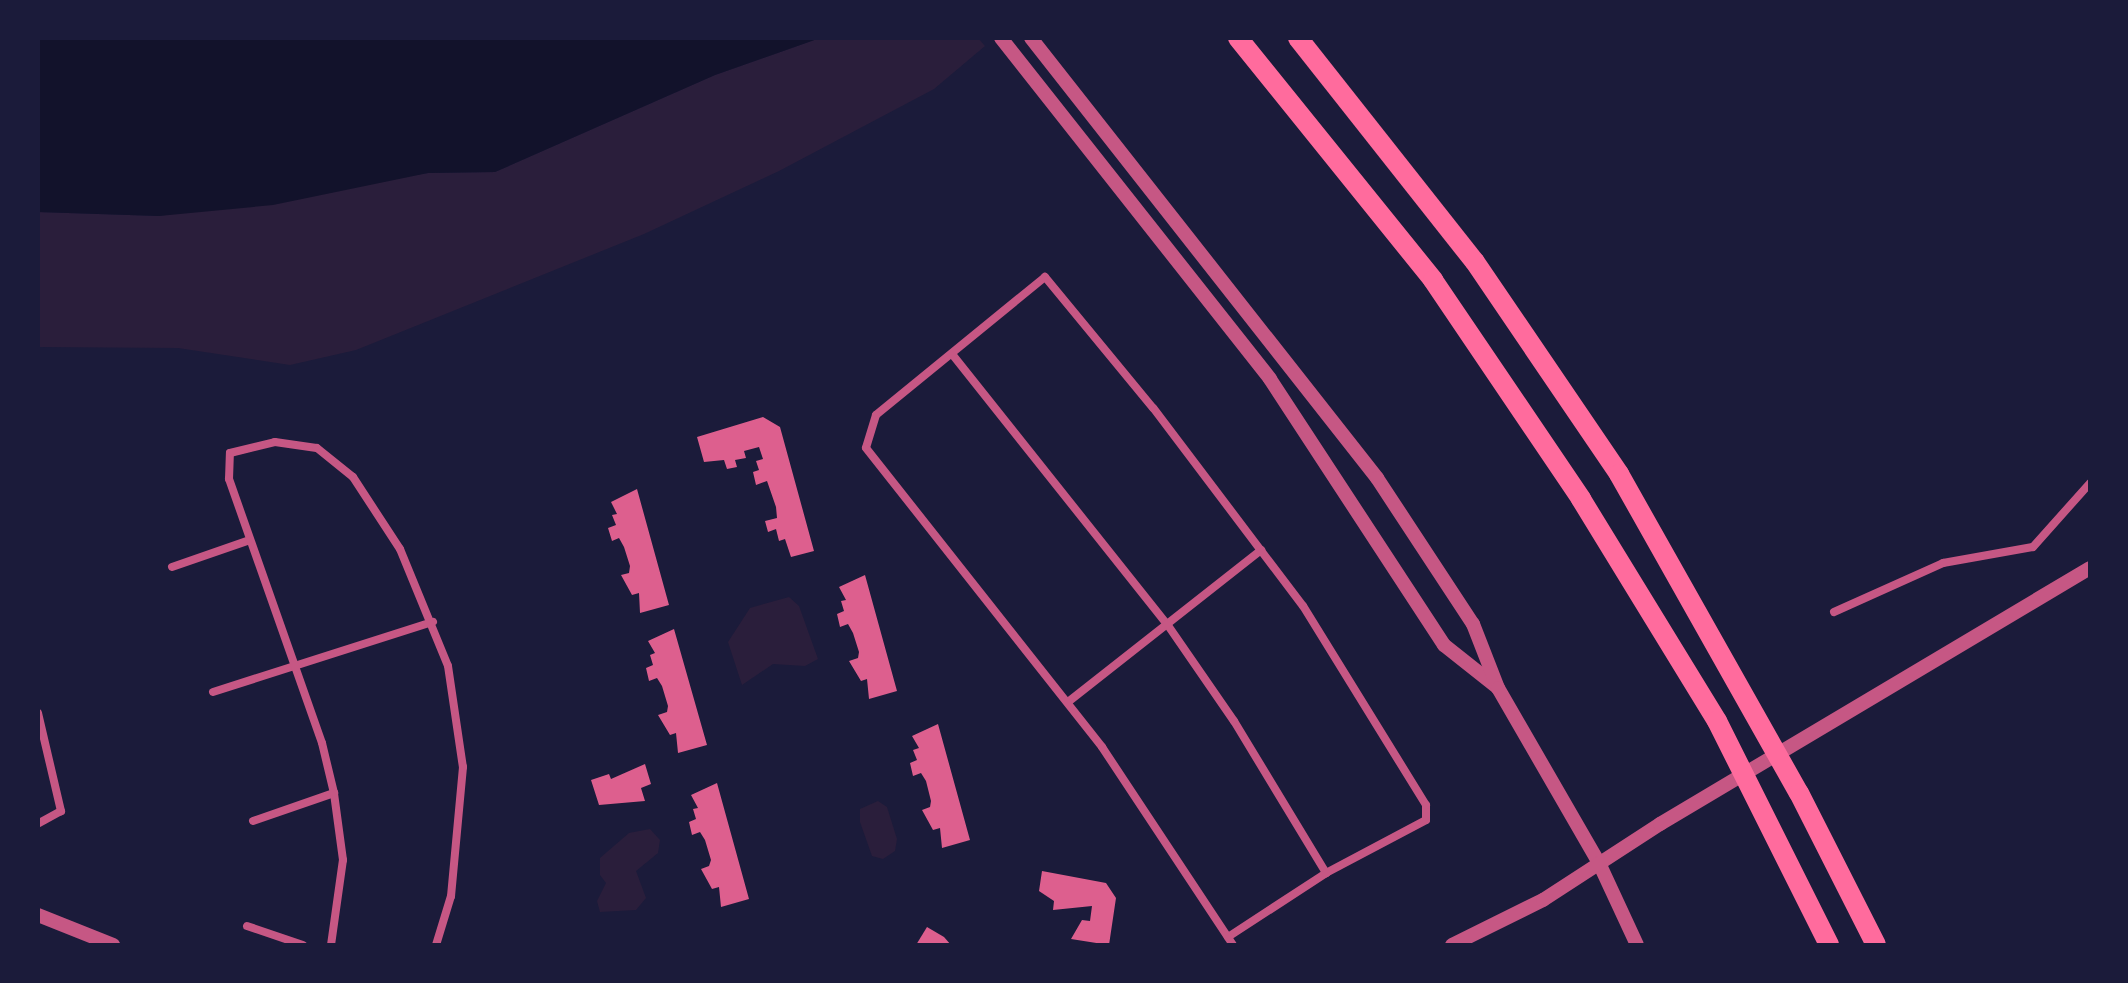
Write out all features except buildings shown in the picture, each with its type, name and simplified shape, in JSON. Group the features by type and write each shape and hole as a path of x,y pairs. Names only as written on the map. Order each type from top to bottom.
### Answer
{"highway":[{"path":"1238,38 1433,280 1581,499 1717,721 1829,945"},
{"path":"1298,38 1475,262 1601,447 1753,709 1876,945"}],"street":[{"path":"1001,38 1270,379 1444,645 1498,688"},
{"path":"1031,38 1377,478 1473,624 1498,688 1599,863 1637,945"},
{"path":"1045,277 1261,550 1303,606 1426,805 1426,820 1326,873 1231,941 1068,702 866,448 876,415 1045,277"},
{"path":"952,354 1167,624 1234,721 1326,873"},
{"path":"331,945 343,860 334,793 247,541 229,479 230,453 275,442 317,448 366,494 400,549 433,622 448,666 463,767 451,896 436,945"},
{"path":"1834,612 1943,563 2033,547 2090,483"},
{"path":"172,567 247,541"},
{"path":"1068,702 1261,550"},
{"path":"1452,945 1543,900 1599,863 2090,568"},
{"path":"213,692 433,622"},
{"path":"38,713 61,811 38,824"},
{"path":"253,821 334,793"},
{"path":"38,915 113,945"},
{"path":"247,926 303,945"}],"shaded area":[{"path":"38,38 820,38 715,75 495,172 428,173 273,205 159,216 38,212"},
{"path":"820,38 978,38 985,46 934,89 779,171 644,234 356,350 290,365 178,348 38,347 38,212 159,216 428,173 495,172 715,75"},
{"path":"789,597 799,606 818,659 805,666 773,664 742,685 728,642 750,608"},
{"path":"878,801 887,807 897,839 895,851 883,859 872,856 860,822 860,809"},
{"path":"650,829 660,840 658,853 636,871 646,898 636,910 600,912 597,901 606,883 600,875 600,858 629,833"}]}
